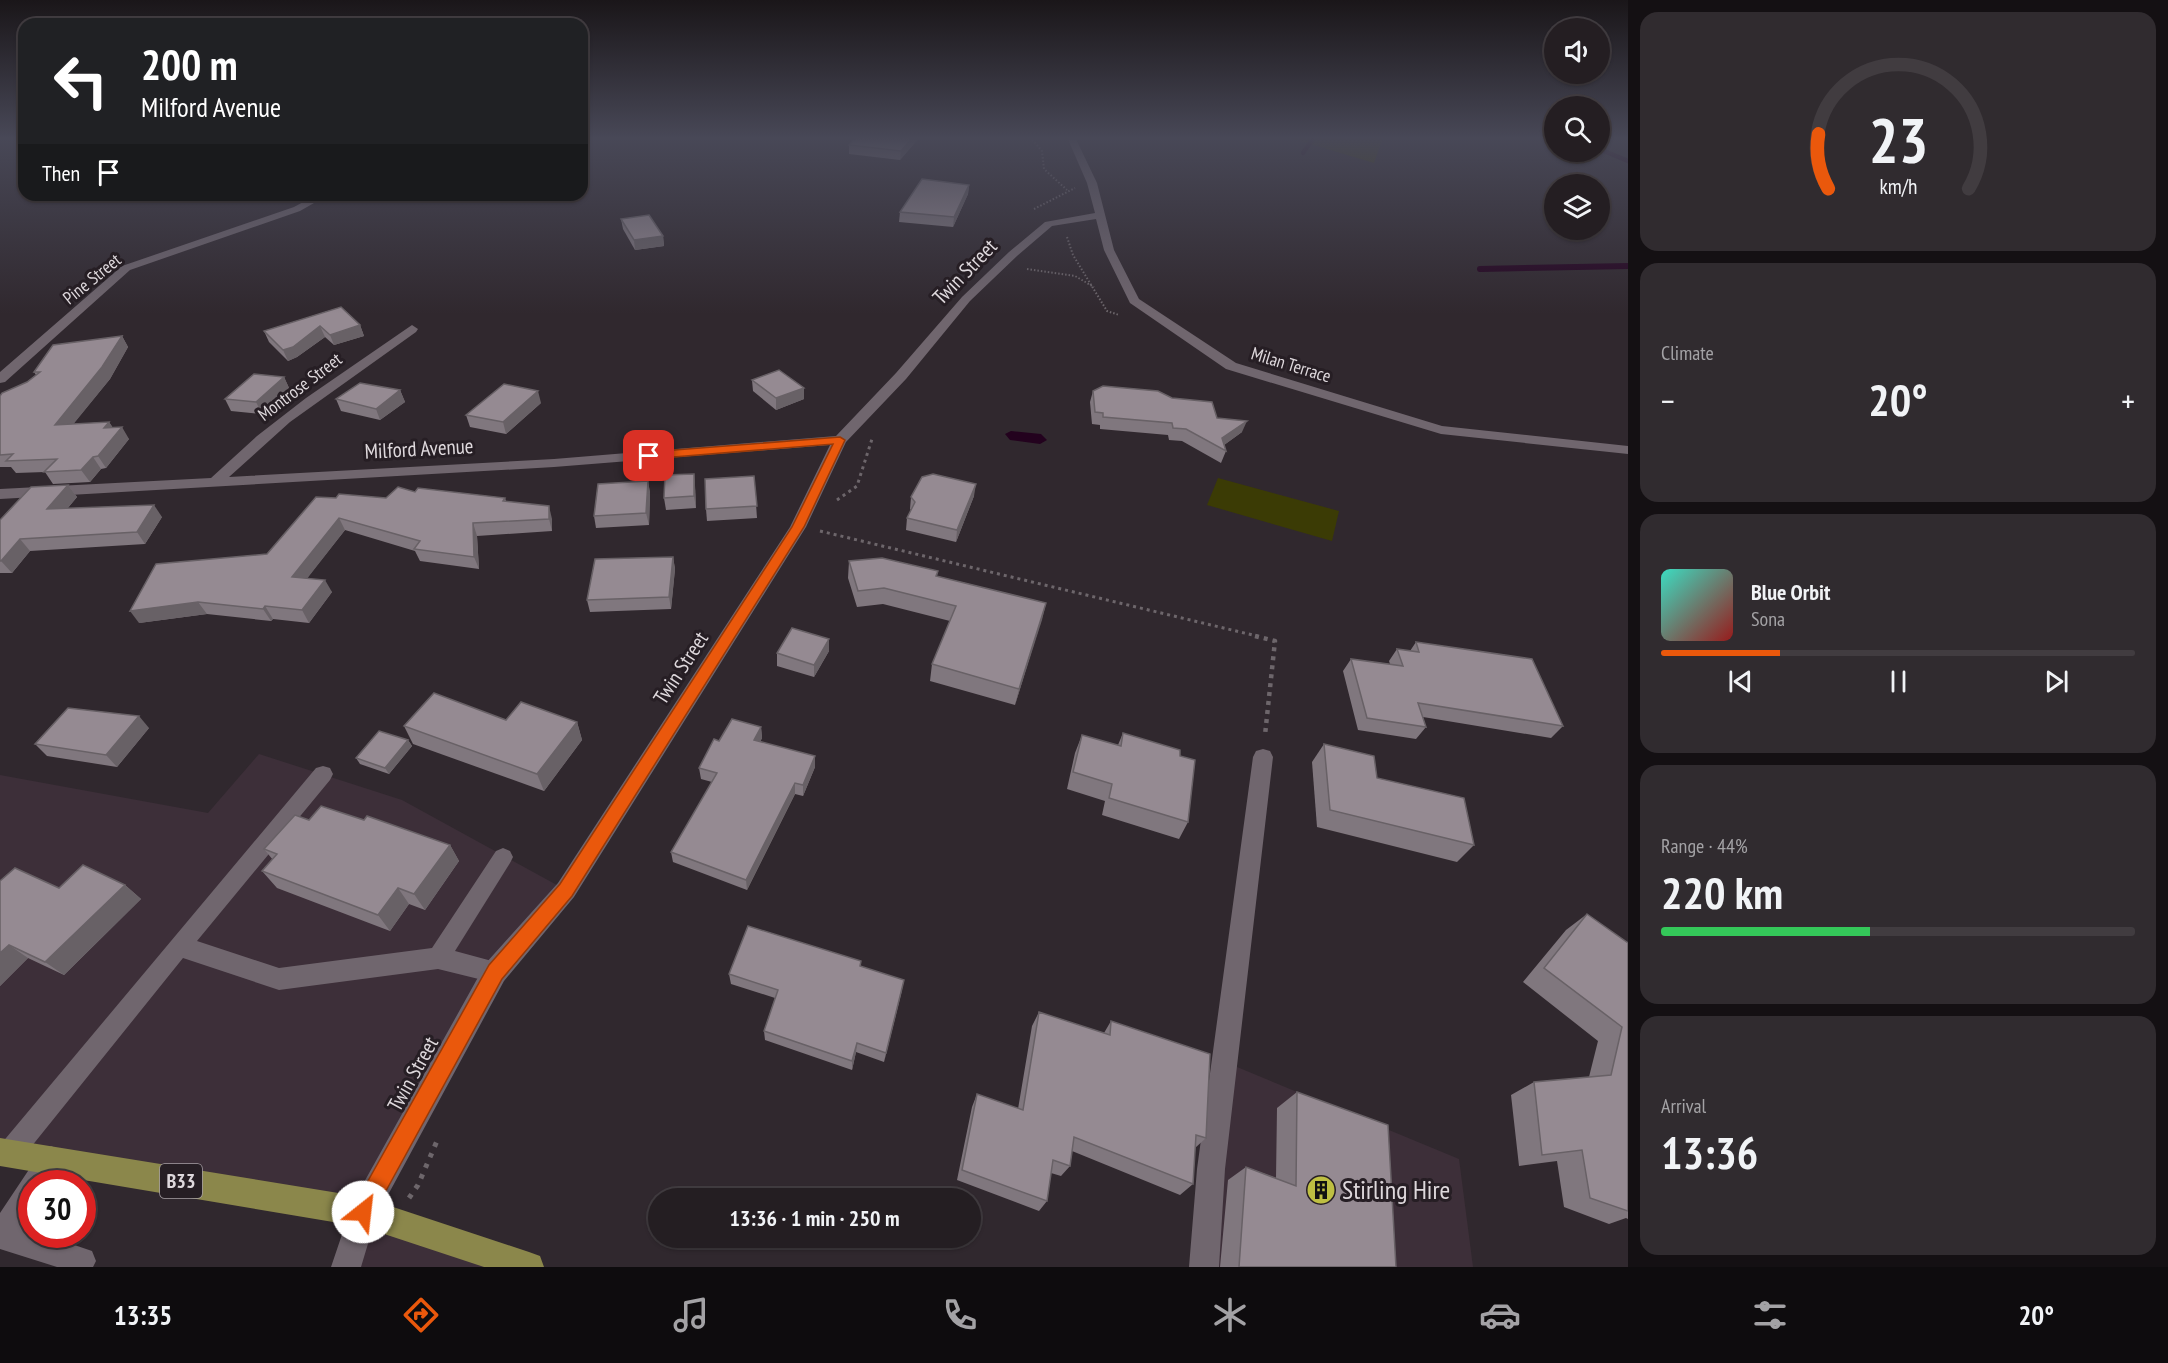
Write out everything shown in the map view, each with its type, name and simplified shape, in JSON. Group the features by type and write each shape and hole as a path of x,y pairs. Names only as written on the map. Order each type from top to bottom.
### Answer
{"main road":[{"name":"B33","path":"5,1153 363,1212 530,1267"}],"street":[{"name":"Milan Terrace","path":"1096,196 1109,250 1134,301 1231,366 1440,430 1628,450"},
{"name":"Pine Street","path":"0,379 126,268 297,209 312,201"},
{"name":"Twin Street","path":"346,1267 363,1212 495,972 566,890 798,527 840,440 901,376 985,280 1049,225 1101,215"},
{"name":"Montrose Street","path":"216,481 240,456 318,394 412,328"},
{"name":"Milford Avenue","path":"0,494 554,463 840,440"},
{"path":"1204,1267 1211,1168 1263,758"}],"lane":[{"path":"5,1153 323,774"},
{"path":"438,958 503,857"},
{"path":"179,946 279,980 438,958 495,972"},
{"path":"44,1170 51,1159"},
{"path":"18,1210 1,1235 82,1261"}],"path":[{"path":"985,280 1022,269 1075,276 1094,287"},
{"path":"798,527 1101,597 1275,641 1263,758"}],"shaded area":[{"path":"1011,431 1041,434 1047,440 1040,444 1010,440 1005,434"},
{"path":"1218,478 1339,511 1332,541 1207,505"},
{"path":"259,754 402,800 566,890 495,972 363,1212 529,1267 346,1267 362,1213 0,1152 0,775 208,813"},
{"path":"1225,1062 1459,1159 1473,1267 1204,1267"}],"building":[{"path":"911,196 964,196 954,217 900,212"},
{"path":"649,215 663,236 634,240 621,219"},
{"path":"341,307 360,325 330,335 320,326 293,347 283,350 264,331"},
{"path":"122,336 102,367 55,425 109,422 104,428 122,427 98,456 93,457 81,470 44,472 57,459 6,461 13,454 0,455 0,396 2,393 27,382 40,372 34,372 53,345"},
{"path":"779,370 804,388 776,398 752,380"},
{"path":"254,374 284,377 256,402 225,399"},
{"path":"360,383 400,390 376,409 336,399"},
{"path":"504,384 538,391 503,422 466,415"},
{"path":"1103,386 1158,391 1172,398 1212,402 1217,418 1247,421 1222,438 1226,451 1186,429 1173,428 1172,423 1103,417 1103,413 1095,412 1093,391"},
{"path":"694,474 694,496 664,498 665,475"},
{"path":"933,474 976,484 957,530 907,518 915,502 911,497 922,477"},
{"path":"754,476 757,506 706,509 705,479"},
{"path":"648,481 646,513 594,516 598,484"},
{"path":"68,485 47,509 154,505 137,532 20,539 0,561 0,520 31,487"},
{"path":"398,487 415,492 418,488 505,498 503,501 549,506 549,519 473,523 474,557 414,549 420,541 339,518 292,577 325,580 302,610 265,606 263,609 198,602 130,611 156,564 267,554 316,497 336,498 339,494 386,498"},
{"path":"673,557 669,597 587,600 595,559"},
{"path":"882,558 938,571 936,576 1046,603 1019,689 932,664 956,606 884,588 858,591 849,561"},
{"path":"792,628 829,639 814,665 777,653"},
{"path":"1416,642 1532,659 1563,726 1418,703 1426,727 1367,718 1351,659 1403,666 1397,649 1419,652"},
{"path":"434,693 506,720 521,702 577,722 537,774 404,726"},
{"path":"68,708 139,716 106,755 35,744"},
{"path":"732,719 761,727 754,740 815,756 803,785 795,783 746,880 671,852 717,773 699,768 714,739 719,741"},
{"path":"379,731 408,740 385,768 356,758"},
{"path":"1123,733 1180,750 1180,756 1195,760 1188,822 1109,798 1112,784 1073,772 1082,735 1121,746"},
{"path":"1324,744 1374,756 1377,778 1464,798 1474,845 1330,810"},
{"path":"321,806 364,820 367,816 450,845 414,894 398,888 378,915 262,871 277,854 264,849 295,815 309,820"},
{"path":"83,865 125,885 45,962 9,945 0,953 0,881 15,868 59,888"},
{"path":"1587,914 1628,943 1628,1211 1590,1198 1582,1150 1542,1155 1534,1082 1611,1075 1622,1027 1544,968"},
{"path":"748,926 861,961 860,966 904,980 886,1053 857,1043 852,1061 764,1031 778,990 729,974"},
{"path":"1039,1012 1110,1035 1111,1021 1210,1054 1206,1138 1196,1135 1193,1184 1074,1137 1070,1166 1053,1160 1047,1201 962,1170 977,1094 1023,1110"},
{"name":"Stirling Hire","path":"1297,1092 1388,1125 1396,1267 1239,1267 1246,1167 1296,1186"}],"waterway":[{"path":"1480,269 1628,266"}],"place":[{"name":"Stirling Hire","path":"1321,1190"}],"route":[{"path":"363,1212 495,972 566,890 798,527 840,440 649,456"}]}
